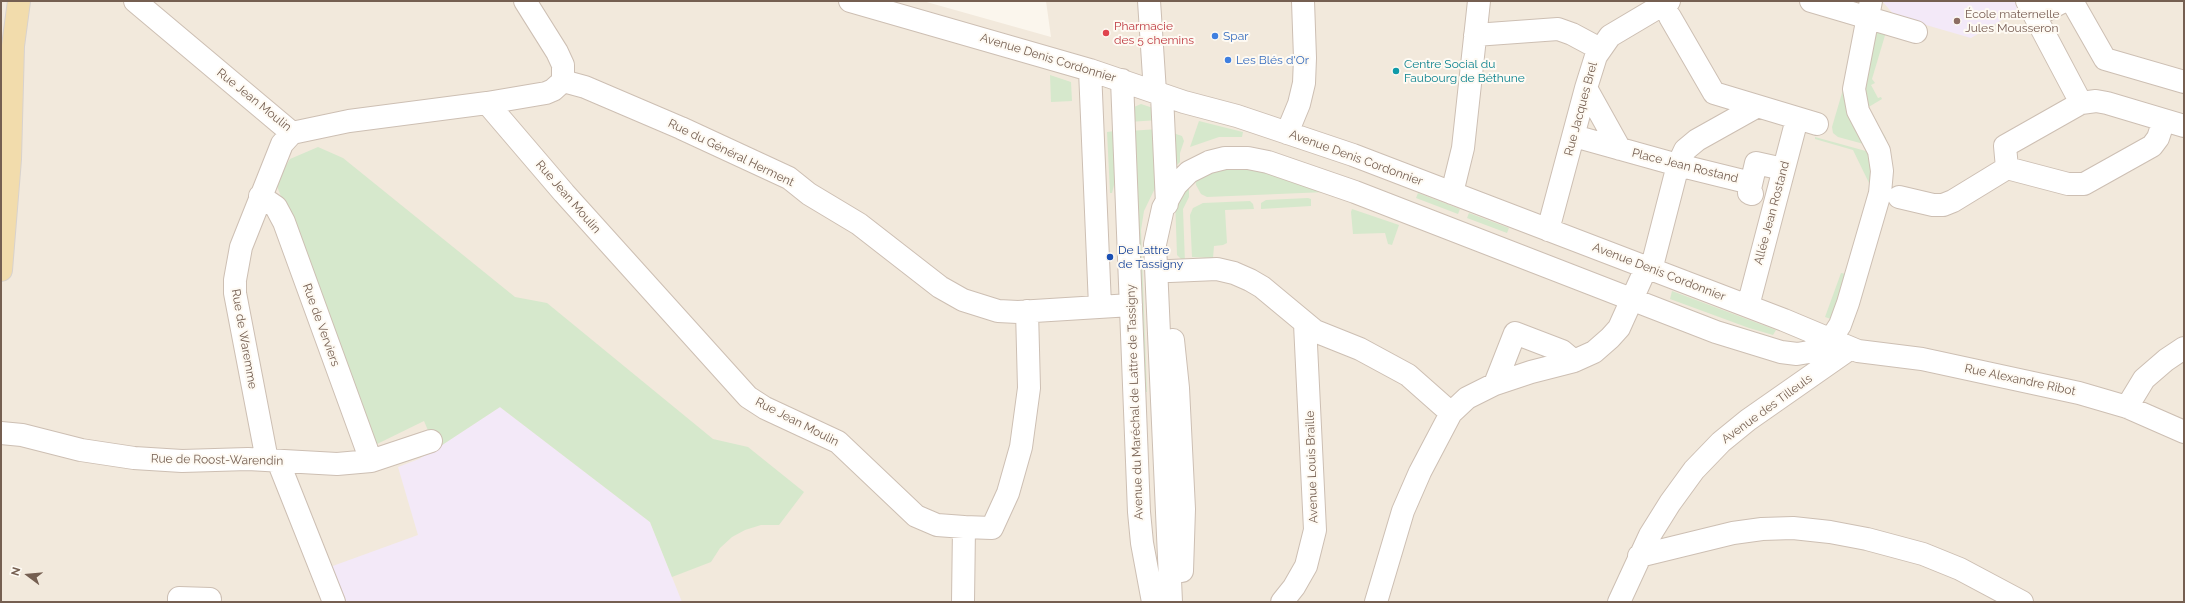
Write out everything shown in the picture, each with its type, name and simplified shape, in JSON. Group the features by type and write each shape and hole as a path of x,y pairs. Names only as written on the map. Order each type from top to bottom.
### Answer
{"main road":[{"path":"9,1 13,46"},
{"path":"1,270 4,187 13,46 19,1"}],"street":[{"name":"Rue Jean Moulin","path":"135,1 292,133 349,121 487,103 549,176 743,393 765,408 838,442 916,516 937,525 992,528 1008,493 1016,468 1028,407 1027,311"},
{"path":"487,103 546,93 553,90 563,81 563,65 557,52 525,1"},
{"name":"Avenue Denis Cordonnier","path":"850,1 1090,70 1159,94 1354,155 1648,269 1748,306 1832,334 1851,348"},
{"path":"1149,1 1159,94 1166,192 1184,508 1181,562 1183,602 1160,602 1155,252 1157,230 1166,192 1181,179 1201,165 1217,159 1232,157 1258,160 1355,192 1634,296 1723,334 1789,353 1809,352 1832,334 1848,303 1878,202 1882,177 1879,151 1861,117 1855,96 1856,74 1869,10"},
{"path":"1287,133 1299,104 1304,83 1305,58 1302,1"},
{"path":"1452,193 1462,148 1478,1"},
{"path":"1811,1 1869,10 1916,32"},
{"path":"2064,1 2031,8 2082,103"},
{"path":"2072,1 2106,59 2184,82"},
{"path":"1670,9 1711,90 1717,95 1756,107"},
{"name":"Rue Jacques Brel","path":"1548,230 1586,88 1600,49 1610,36 1670,9"},
{"path":"1475,35 1558,29 1572,34 1600,49"},
{"path":"1090,70 1100,306"},
{"name":"Avenue du Maréchal de Lattre de Tassigny","path":"1122,80 1139,512 1142,543 1160,602"},
{"name":"Rue du Général Herment","path":"563,81 584,87 674,125 789,178 809,194 859,224 940,288 963,300 998,311 1027,311 1131,305"},
{"path":"1586,88 1620,149"},
{"path":"2007,168 2006,146 2082,103 2101,102 2174,123"},
{"path":"1376,602 1403,511 1423,465 1451,413 1467,398 1495,384 1531,372 1574,361 1594,352 1610,338 1623,319 1648,269 1678,166 1685,150 1697,140 1756,107"},
{"name":"Allée Jean Rostand","path":"1748,306 1783,169 1803,124 1756,107"},
{"path":"1900,197 1927,204 1943,205 1953,201 2007,168 2068,184 2084,184 2152,146 2174,123"},
{"name":"Rue de Waremme","path":"292,133 282,144 241,246 235,280 235,293 272,460 334,602"},
{"name":"Place Jean Rostand","path":"1574,136 1678,166 1751,183"},
{"name":"Place Jean Rostand","path":"1776,200 1749,193 1751,183 1756,163 1783,169"},
{"name":"Rue de Verviers","path":"260,196 276,208 284,222 371,461"},
{"path":"1170,271 1212,269 1234,273 1262,287 1305,324 1324,335 1360,349 1408,375 1451,413"},
{"name":"Avenue Louis Braille","path":"1282,602 1294,587 1306,566 1313,543 1315,530 1305,324"},
{"path":"1495,384 1515,333 1562,351 1574,361"},
{"name":"Rue Alexandre Ribot","path":"1851,348 1869,353 1922,359 2048,386 2127,407 2184,432"},
{"name":"Avenue des Tilleuls","path":"1619,602 1639,556 1661,517 1680,488 1721,442 1748,420 1851,348"},
{"path":"2127,407 2132,396 2144,379 2160,364 2184,348"},
{"name":"Rue de Roost-Warendin","path":"1,433 22,435 81,450 134,458 182,461 232,458 337,464 371,461 431,441"},
{"path":"963,602 964,527"},
{"path":"1639,556 1762,528 1793,528 1830,532 1872,540 1923,554 1960,569 2022,602"},
{"path":"178,602 179,598 210,599"}],"shaded area":[{"path":"1,1 923,1 1051,37 1046,1 2184,1 2184,602 1,602"},
{"name":"École maternelle Jules Mousseron","path":"1882,1 2021,1 2024,7 1971,38 1895,16"},
{"path":"500,407 650,522 682,602 343,602 330,567 418,535 398,467 419,459 436,449"}],"green space":[{"path":"1870,27 1886,32 1872,79 1875,83 1871,85 1878,98 1881,97 1882,99 1867,108 1886,138 1886,141 1863,108"},
{"path":"1854,52 1871,146 1838,137 1833,133 1832,127"},
{"path":"1050,75 1071,82 1072,101 1051,102"},
{"path":"1141,104 1153,108 1159,120 1128,122 1134,107"},
{"path":"1199,121 1243,132 1242,137 1219,137 1190,147"},
{"path":"1159,129 1157,184 1144,211 1141,230 1147,392 1140,392 1128,131"},
{"path":"1115,131 1117,173 1112,193 1110,193 1107,132"},
{"path":"1173,133 1182,136 1184,141 1180,153 1180,162 1174,168"},
{"path":"1815,137 1873,153 1876,166 1873,204 1847,294 1834,320 1825,317 1841,273 1847,274 1870,185 1853,150 1815,139"},
{"path":"318,147 343,158 515,297 547,303 713,439 748,447 804,492 779,525 761,525 745,530 732,537 720,548 711,562 672,577 650,522 500,407 436,449 424,421 375,445 277,186 279,177 290,159"},
{"path":"1250,165 1326,192 1207,197 1201,194 1196,185 1195,176 1201,173"},
{"path":"1189,182 1189,197 1183,209 1185,263 1177,255 1175,198"},
{"path":"1418,193 1460,209 1458,214 1416,198"},
{"path":"1311,199 1311,206 1261,209 1261,203 1266,200"},
{"path":"1250,201 1253,204 1254,209 1225,210 1227,243 1214,246 1213,258 1192,257 1190,215 1193,208 1203,203"},
{"path":"1352,209 1399,225 1392,245 1388,244 1385,233 1353,234"},
{"path":"1469,213 1509,228 1507,233 1467,218"},
{"path":"1672,291 1776,330 1773,335 1749,328 1670,299"}],"place":[{"name":"École maternelle Jules Mousseron","path":"1957,21"},
{"name":"Pharmacie des 5 chemins","path":"1106,33"},
{"name":"Spar","path":"1215,36"},
{"name":"Les Blés d'Or","path":"1228,60"},
{"name":"Centre Social du Faubourg de Béthune","path":"1396,71"},
{"name":"De Lattre de Tassigny","path":"1110,257"}]}
